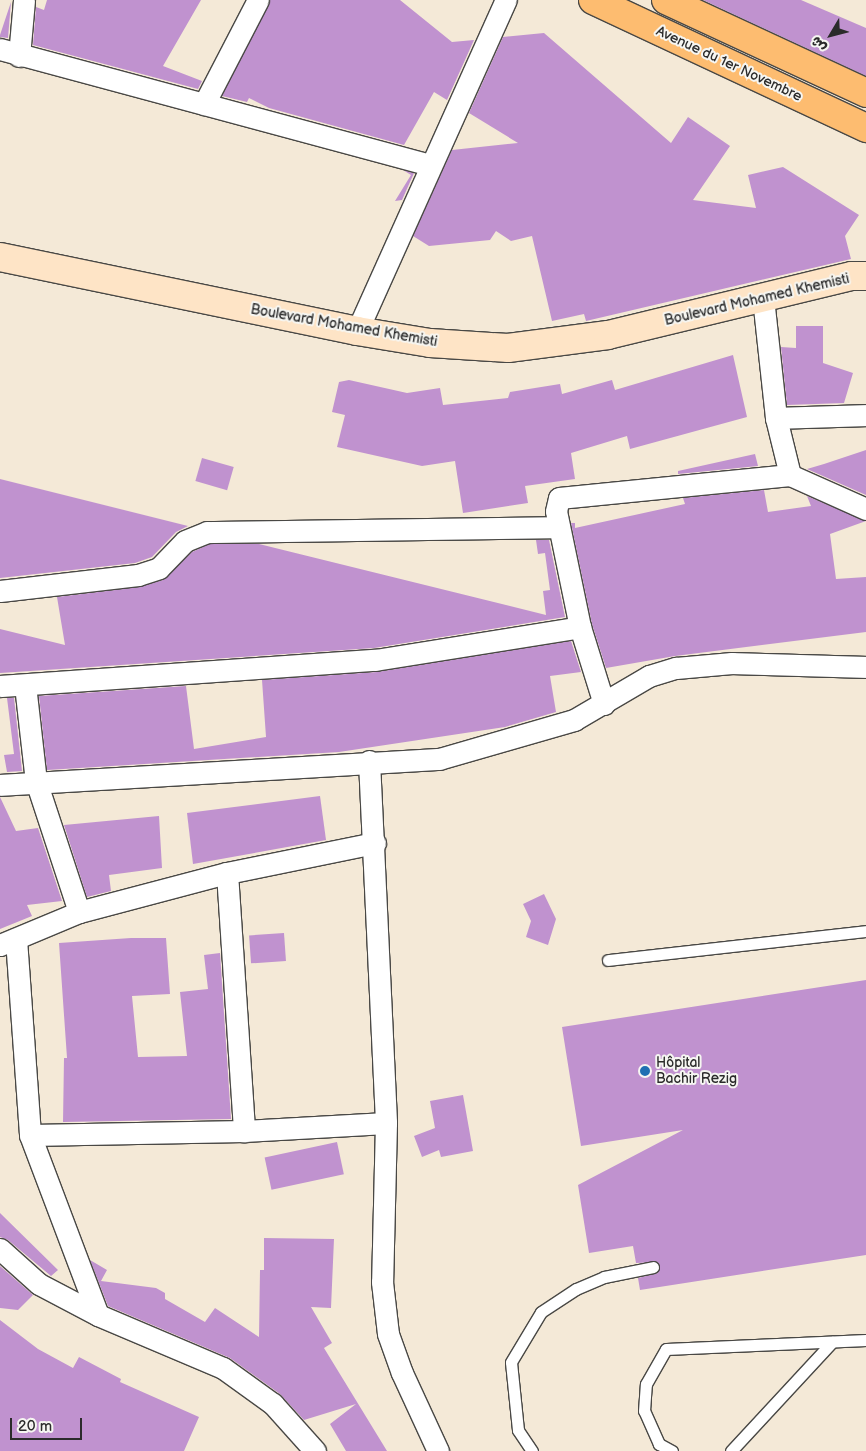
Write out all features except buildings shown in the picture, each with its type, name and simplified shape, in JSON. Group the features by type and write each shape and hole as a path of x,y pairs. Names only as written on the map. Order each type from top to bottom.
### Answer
{"main road":[{"name":"Avenue du 1er Novembre","path":"593,0 866,128"},
{"path":"666,0 866,93"},
{"name":"Boulevard Mohamed Khemisti","path":"0,257 357,331 430,343 508,348 608,335 852,276 866,276"}],"street":[{"path":"24,0 9,53 431,164"},
{"path":"204,104 258,0"},
{"path":"357,331 506,0"},
{"path":"763,298 776,418 790,475"},
{"path":"776,418 866,415"},
{"path":"604,704 580,627 559,527 556,503 566,495 790,475 866,509"},
{"path":"0,591 138,574 159,568 185,541 207,532 559,527"},
{"path":"0,686 375,660 580,627"},
{"path":"0,785 36,781 369,761 439,759 574,720 649,676 676,668 732,663 866,667"},
{"path":"25,685 36,781 79,912"},
{"path":"369,761 386,1123 382,1242 388,1334 438,1451"},
{"path":"98,1315 30,1135 8,942 79,912 226,873 374,843"},
{"path":"226,873 244,1131"},
{"path":"30,1135 244,1131 386,1123"},
{"path":"0,1248 40,1284 98,1315 223,1368 273,1404 316,1451"}],"lane":[{"path":"608,960 866,931"},
{"path":"532,1451 518,1430 512,1362 541,1312 576,1289 604,1277 653,1267"},
{"path":"672,1451 659,1444 644,1411 646,1384 666,1349 866,1340"},
{"path":"731,1451 832,1342"}],"place":[{"name":"Hôpital Bachir Rezig","path":"645,1071"}]}
